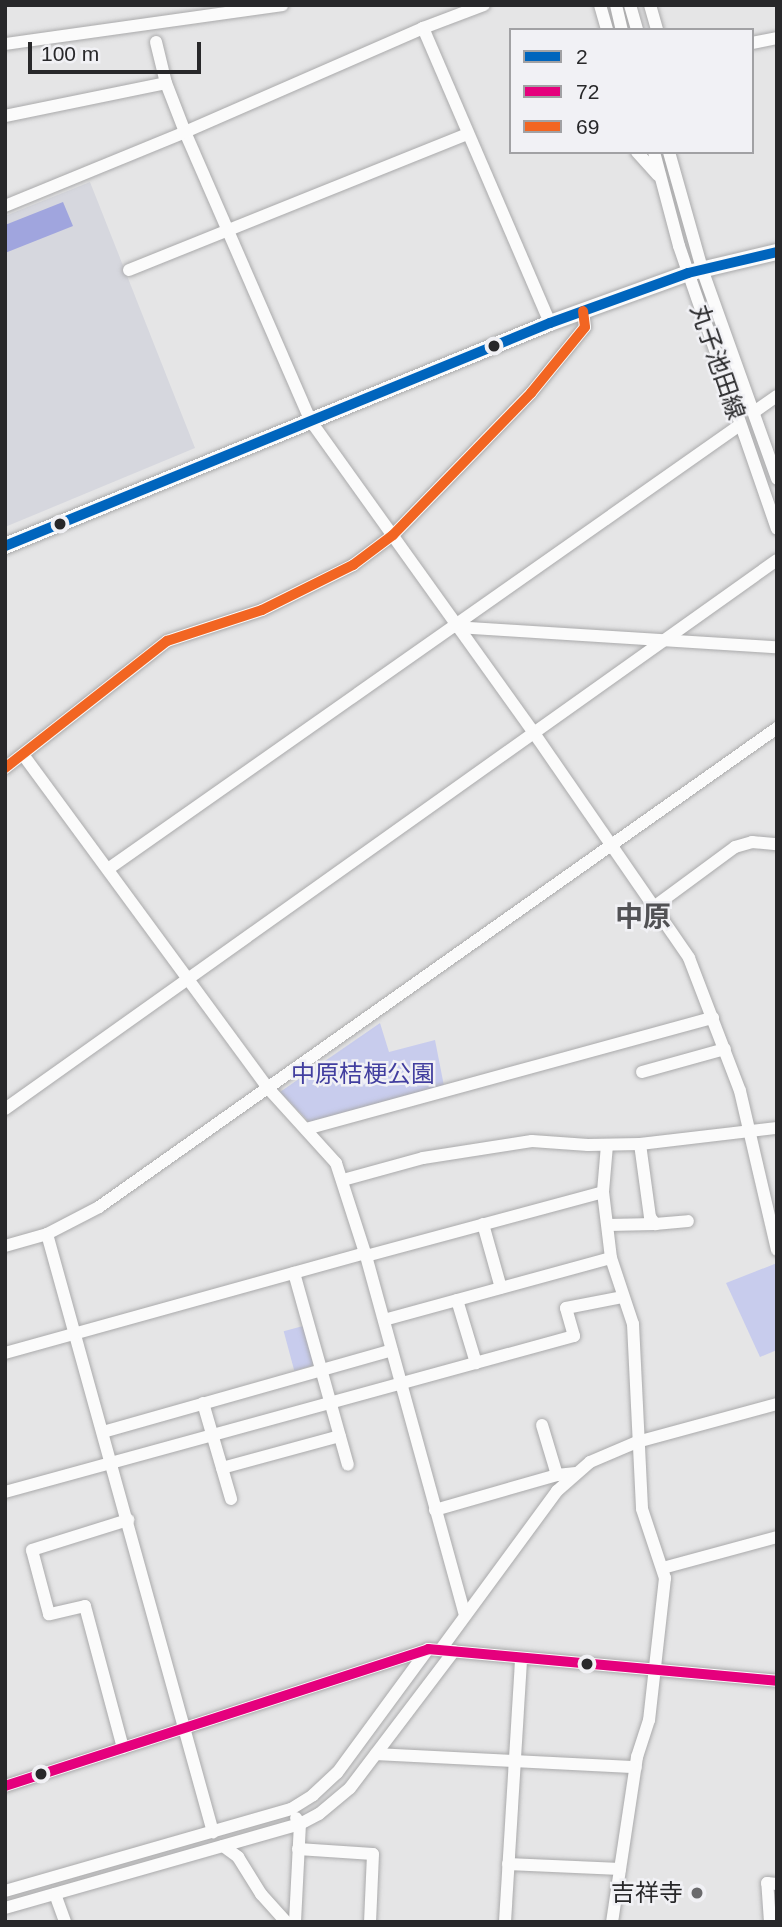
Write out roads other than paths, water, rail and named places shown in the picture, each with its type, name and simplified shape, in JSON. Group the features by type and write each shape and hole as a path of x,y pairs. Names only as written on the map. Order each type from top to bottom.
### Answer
{"main road":[{"path":"5,546 550,323 695,271 777,252"}],"street":[{"path":"5,44 282,5"},
{"path":"5,206 185,132 423,28 484,5"},
{"path":"600,5 606,28"},
{"path":"616,5 622,28"},
{"path":"630,5 636,28"},
{"path":"650,5 656,28"},
{"path":"423,28 550,323"},
{"path":"754,43 777,38"},
{"path":"156,43 166,83 185,132 310,420 534,733 689,958 740,1091 777,1250"},
{"path":"5,116 166,83"},
{"path":"129,270 467,134"},
{"path":"639,154 660,178"},
{"name":"丸子池田線","path":"655,157 660,178 695,271 754,412 777,479"},
{"name":"丸子池田線","path":"673,159 695,271 740,425 777,529"},
{"path":"5,768 24,756 167,641 262,610 353,565 393,535 531,393 585,327 583,311"},
{"path":"754,412 777,396"},
{"path":"108,869 740,425"},
{"path":"5,1109 777,560"},
{"path":"456,626 777,647"},
{"path":"5,1246 47,1234 99,1207 777,728"},
{"path":"24,756 267,1087 336,1163 366,1254 465,1615"},
{"path":"655,906 735,848 752,842 777,844"},
{"path":"306,1129 713,1018"},
{"path":"642,1072 724,1049"},
{"path":"343,1180 423,1158 531,1141 640,1144 777,1128"},
{"path":"640,1144 650,1217 655,1224"},
{"path":"607,1145 603,1192 611,1258 633,1324 642,1509 663,1568 663,1597 649,1720 636,1767 612,1922"},
{"path":"5,1353 294,1273 603,1192"},
{"path":"608,1225 688,1221"},
{"path":"484,1224 501,1288"},
{"path":"47,1234 213,1832"},
{"path":"383,1320 611,1258"},
{"path":"294,1273 348,1465"},
{"path":"5,1492 574,1336 566,1308 622,1297"},
{"path":"457,1300 476,1363"},
{"path":"103,1432 392,1350"},
{"path":"203,1403 231,1499"},
{"path":"5,1908 300,1824 336,1802 376,1754 465,1615 557,1491 576,1473 602,1455 637,1442 777,1404"},
{"path":"542,1425 557,1475"},
{"path":"222,1468 340,1436"},
{"path":"435,1510 557,1475 576,1473"},
{"path":"123,1748 85,1606 49,1614 32,1550 128,1520"},
{"path":"663,1568 777,1536"},
{"path":"5,1891 291,1809 313,1796 337,1773 441,1650"},
{"path":"5,1786 185,1727 441,1650 777,1681"},
{"path":"505,1922 521,1658"},
{"path":"376,1754 636,1767"},
{"path":"291,1809 300,1824 295,1922"},
{"path":"223,1846 238,1857 261,1894 286,1922"},
{"path":"298,1849 373,1854 370,1922"},
{"path":"508,1864 620,1869"},
{"path":"770,1922 767,1883 777,1884"},
{"path":"55,1894 65,1922"}],"water":[{"path":"63,202 73,226 5,253 5,225"}],"place":[{"name":"吉祥寺","path":"697,1893"}],"district":[{"name":"中原","path":"643,917"}],"park label":[{"name":"中原桔梗公園","path":"363,1074"}]}
